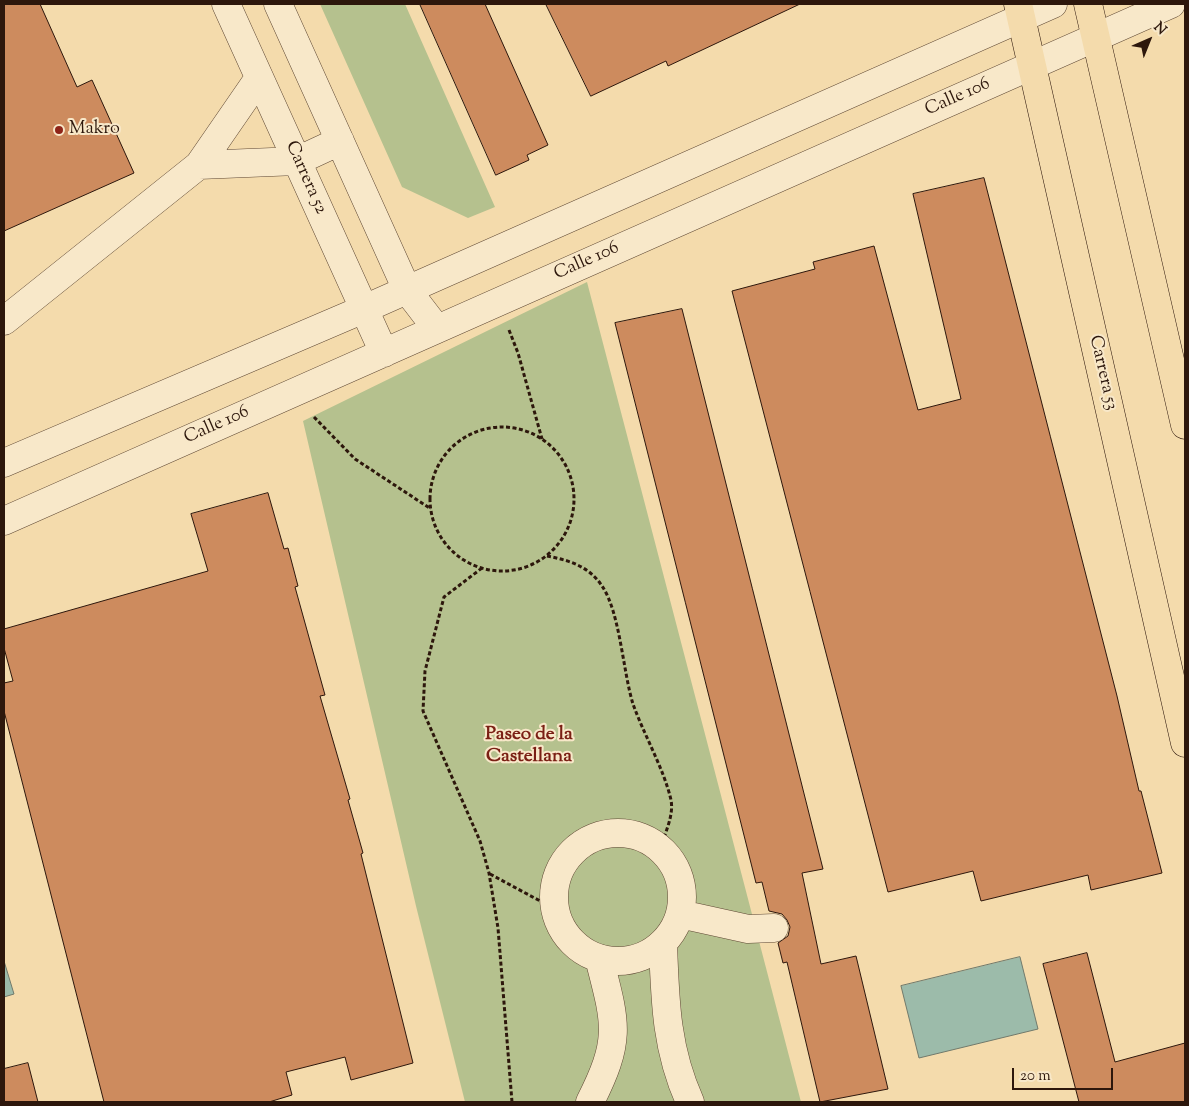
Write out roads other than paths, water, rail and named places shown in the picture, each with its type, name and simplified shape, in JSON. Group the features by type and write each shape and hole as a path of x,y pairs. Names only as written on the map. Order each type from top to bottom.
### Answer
{"main road":[{"path":"1088,4 1185,425"},
{"name":"Carrera 53","path":"1020,11 1185,743"}],"street":[{"name":"Carrera 52","path":"226,4 384,353"},
{"path":"278,4 407,290 437,329"},
{"path":"4,463 364,310 1020,11 1053,4"},
{"name":"Calle 106","path":"4,521 1171,4"},
{"path":"4,321 199,165 260,78"},
{"path":"199,165 297,161 340,141"},
{"path":"628,833 645,838 660,848 672,862 679,878 682,896 680,914 673,930 663,944 649,953 633,960 616,961 599,958 584,951 570,940 561,926 555,909 554,892 558,874 566,859 578,846 602,835 628,833"},
{"path":"680,914 748,929 774,928"},
{"path":"663,944 668,1033 679,1077 690,1102"},
{"path":"590,1102 606,1070 614,1039 613,1015 599,958"}],"place":[{"name":"Makro","path":"59,130"}],"district":[{"name":"Paseo de la Castellana","path":"529,747"}]}
